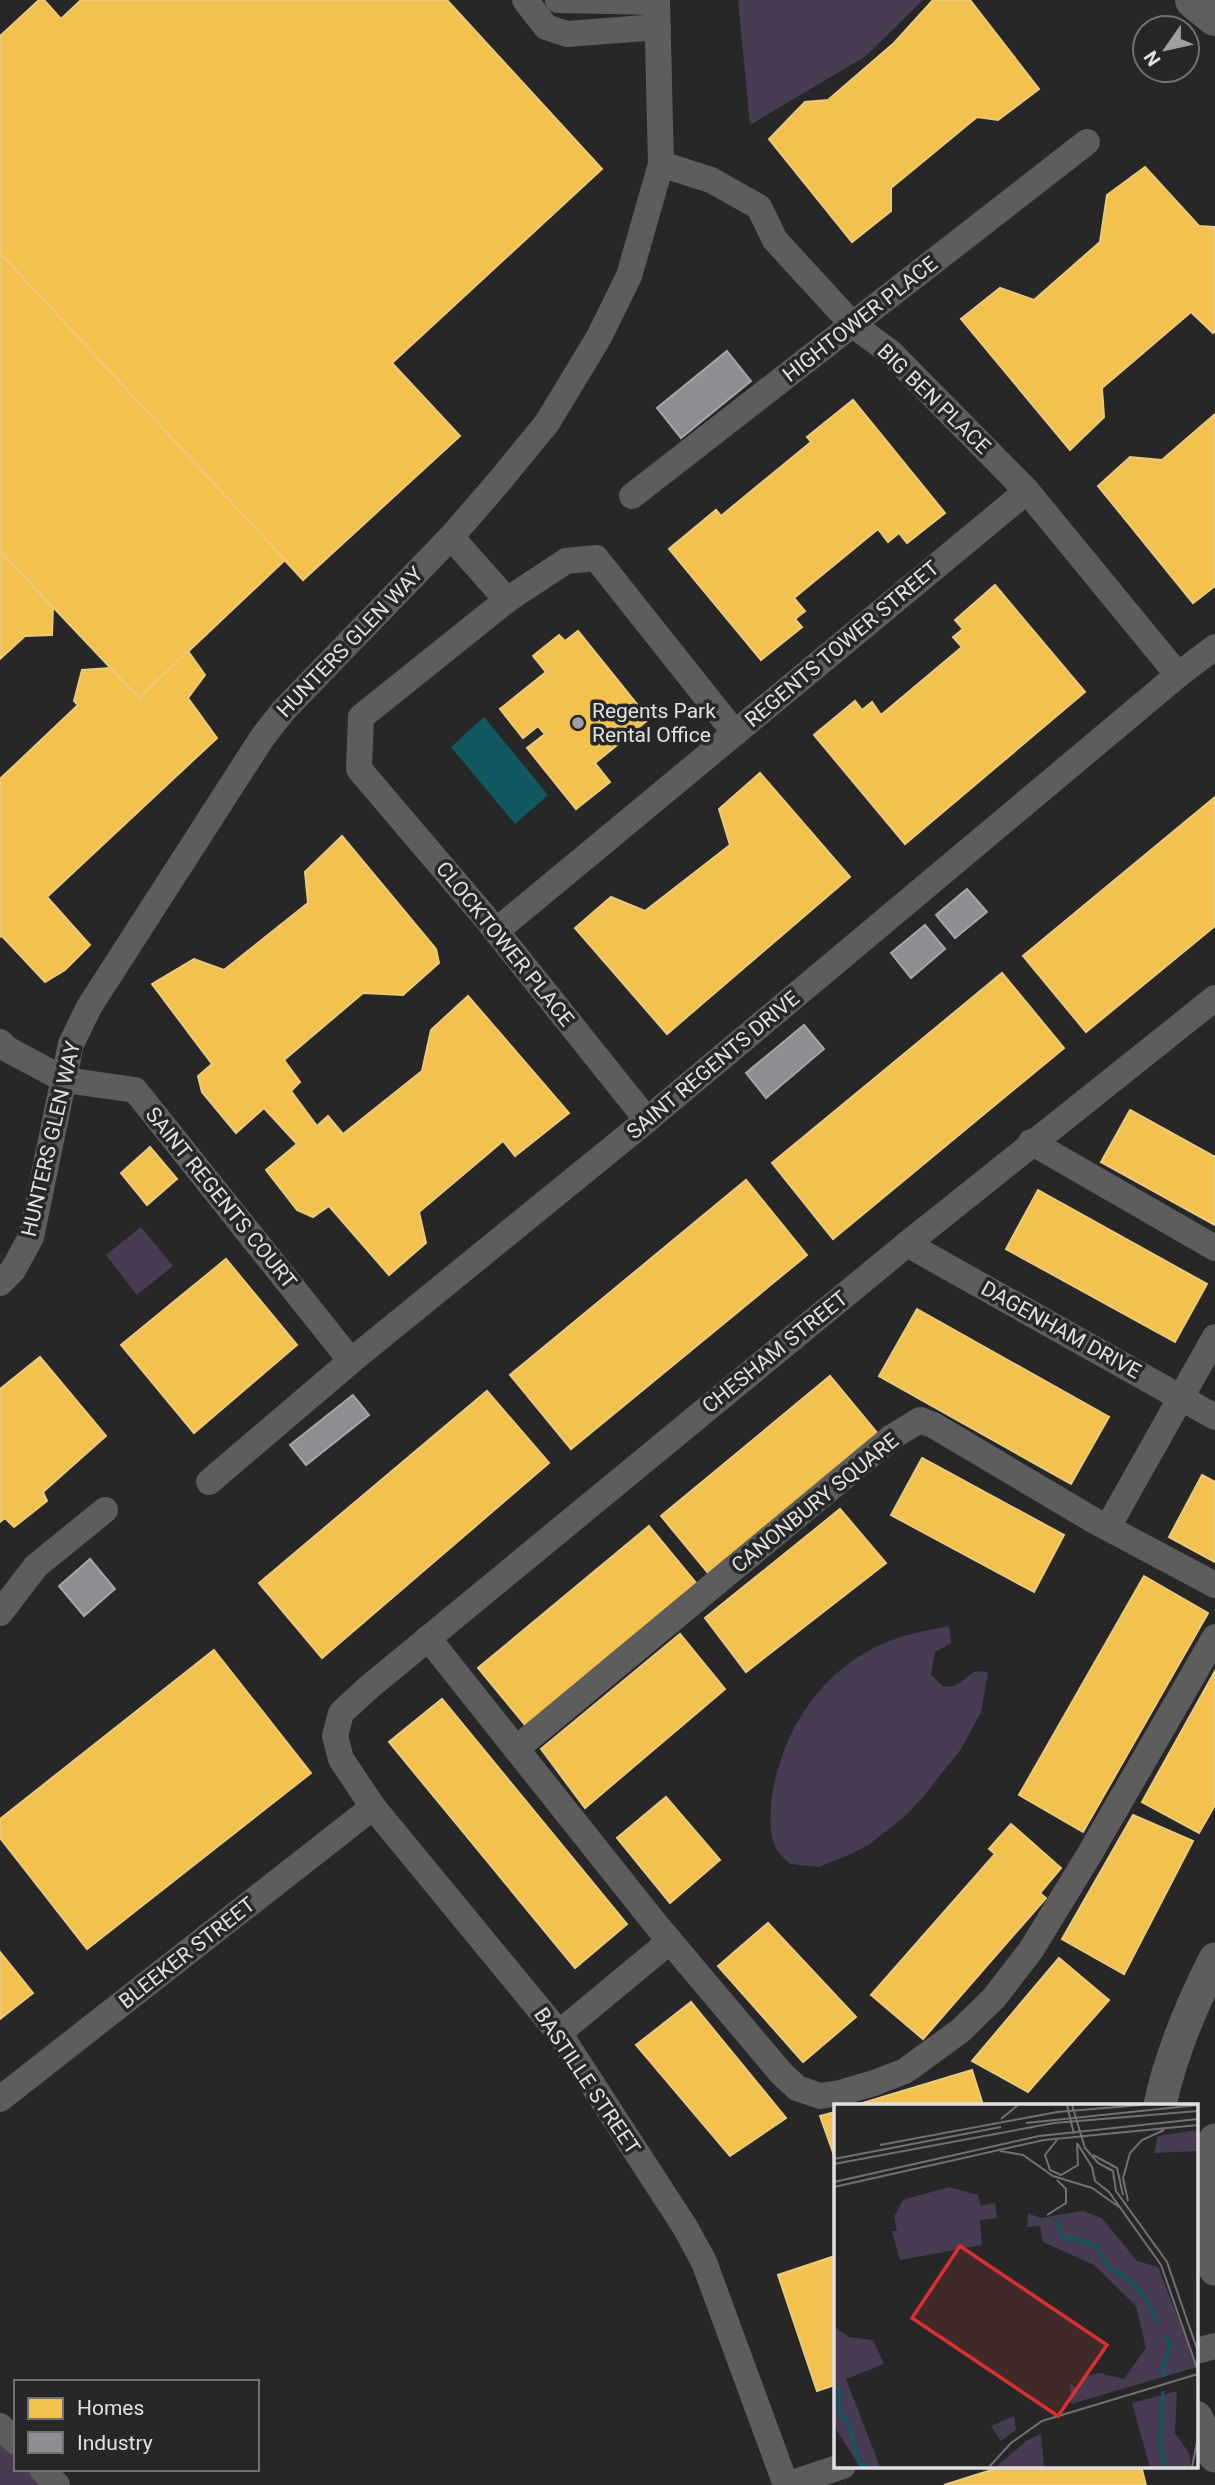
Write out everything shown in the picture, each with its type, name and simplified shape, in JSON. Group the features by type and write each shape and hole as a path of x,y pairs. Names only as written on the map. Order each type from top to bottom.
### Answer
{"main road":[{"path":"1194,0 1215,17"}],"street":[{"path":"544,3 546,27 567,34 658,10"},
{"name":"HUNTERS GLEN WAY","path":"0,1283 13,1270 31,1237 71,1044 89,1007 261,738 283,710 451,537 547,423 599,337 629,276 661,164 658,10"},
{"name":"HIGHTOWER PLACE","path":"632,496 1087,142"},
{"name":"BIG BEN PLACE","path":"661,164 711,180 759,207 775,240 853,325 890,352 1027,491 1178,675"},
{"name":"REGENTS TOWER STREET","path":"496,931 1027,491"},
{"path":"451,537 507,600 566,561 596,558 735,733"},
{"name":"CLOCKTOWER PLACE","path":"507,600 361,718 359,769 496,931 647,1120"},
{"name":"SAINT REGENTS DRIVE","path":"209,1482 351,1361 647,1120 1178,675 1215,647"},
{"name":"CHESHAM STREET","path":"341,1713 428,1638 1031,1142 1215,998"},
{"name":"SAINT REGENTS COURT","path":"0,1042 7,1049 65,1080 135,1090 351,1361"},
{"path":"1031,1142 1215,1248"},
{"name":"DAGENHAM DRIVE","path":"907,1244 1215,1417"},
{"path":"1108,1527 1215,1336"},
{"name":"CANONBURY SQUARE","path":"516,1749 892,1437 920,1420 1215,1585"},
{"path":"0,1613 36,1566 106,1510"},
{"path":"428,1638 670,1941 781,2073 797,2088 820,2096 841,2093 905,2071 960,2031 994,1997 1031,1950 1215,1637"},
{"name":"BASTILLE STREET","path":"341,1713 335,1736 341,1759 373,1807 559,2032 685,2227 704,2262 786,2485"},
{"name":"BLEEKER STREET","path":"0,2099 373,1807"},
{"path":"559,2032 670,1941"},
{"path":"1160,2104 1182,2026 1215,1959"},
{"path":"1215,2140 1209,2196 1215,2269"},
{"path":"1198,2350 1215,2346"},
{"path":"1198,2421 1215,2456"},
{"path":"0,2426 14,2440"},
{"path":"786,2485 837,2468"},
{"path":"43,2471 57,2485"}],"shaded area":[{"path":"738,0 923,0 866,56 750,125"},
{"path":"141,1227 173,1266 137,1295 106,1255"},
{"path":"949,1626 951,1643 935,1652 931,1675 944,1687 956,1685 973,1673 988,1673 981,1712 961,1749 906,1815 870,1844 819,1867 790,1864 773,1842 771,1804 778,1768 806,1708 835,1675 872,1649 900,1637"},
{"path":"0,2427 14,2442 14,2471 42,2471 55,2485 0,2485"}],"water":[{"path":"484,717 548,795 515,824 451,747"}],"building: Homes":[{"path":"39,0 44,0 61,19 81,0 447,0 602,169 392,363 460,436 303,580 0,253 0,36"},
{"path":"933,0 970,0 1039,89 998,120 977,117 891,188 891,211 852,242 769,139 805,102 828,100 894,43"},
{"path":"1145,167 1199,226 1215,227 1215,331 1213,333 1191,312 1102,388 1104,417 1070,450 961,319 1000,288 1034,300 1100,242 1107,195"},
{"path":"0,253 285,560 139,698 0,551"},
{"path":"853,400 945,513 907,543 899,533 888,542 878,529 794,598 805,611 795,619 802,627 761,660 669,549 716,510 721,516 811,442 807,437"},
{"path":"1215,414 1215,586 1193,603 1098,486 1130,457 1162,460"},
{"path":"0,551 53,608 52,635 25,636 0,659"},
{"path":"995,585 1085,692 905,844 814,735 855,701 862,710 872,702 881,715 962,647 953,637 963,629 955,620"},
{"name":"Regents Park Rental Office","path":"578,631 649,719 595,763 610,782 576,809 527,748 545,734 538,726 523,738 500,709 546,672 533,656 559,635 565,641"},
{"path":"188,651 205,675 188,698 217,738 47,897 90,945 65,970 45,982 2,936 0,937 0,779 78,705 74,701 82,670 110,668 139,698"},
{"path":"760,773 850,877 667,1034 575,928 611,897 645,911 730,845 719,809"},
{"path":"1215,797 1215,926 1086,1032 1023,956"},
{"path":"342,836 436,949 439,963 403,995 363,993 284,1060 300,1082 291,1091 317,1126 328,1116 343,1134 422,1071 431,1030 468,996 569,1113 515,1156 503,1141 419,1212 426,1243 389,1275 329,1206 313,1217 297,1210 266,1170 297,1144 264,1108 236,1133 202,1092 198,1076 212,1064 152,984 194,959 224,970 308,903 305,872"},
{"path":"1002,973 1064,1048 833,1239 772,1163"},
{"path":"1130,1110 1215,1157 1215,1225 1101,1162"},
{"path":"150,1147 177,1179 147,1205 121,1173"},
{"path":"746,1180 807,1255 571,1449 510,1375"},
{"path":"1038,1190 1207,1284 1175,1342 1006,1249"},
{"path":"226,1259 297,1345 194,1433 121,1345"},
{"path":"917,1309 1109,1417 1071,1484 879,1376"},
{"path":"40,1357 106,1436 43,1492 47,1501 14,1527 5,1518 0,1522 0,1389"},
{"path":"830,1376 879,1435 709,1574 661,1516"},
{"path":"487,1391 549,1463 322,1658 259,1583"},
{"path":"922,1458 1064,1535 1034,1592 891,1515"},
{"path":"1202,1475 1215,1482 1215,1562 1169,1537"},
{"path":"840,1509 886,1563 746,1672 705,1618"},
{"path":"649,1526 697,1584 526,1726 478,1668"},
{"path":"1144,1576 1208,1613 1083,1832 1019,1795"},
{"path":"680,1634 725,1689 585,1808 541,1749"},
{"path":"214,1650 311,1773 87,1949 0,1838 0,1819"},
{"path":"1215,1671 1215,1805 1199,1833 1142,1802"},
{"path":"442,1699 627,1924 575,1968 389,1742"},
{"path":"666,1797 720,1860 670,1903 617,1838"},
{"path":"1133,1815 1193,1841 1124,1974 1062,1939"},
{"path":"1011,1824 1061,1868 1040,1893 1046,1898 923,2039 871,1995 995,1854 989,1849"},
{"path":"768,1923 856,2017 803,2062 718,1966"},
{"path":"0,1952 33,1993 0,2019"},
{"path":"1059,1958 1109,2000 1028,2092 972,2061"},
{"path":"691,2002 786,2118 730,2156 636,2045"},
{"path":"972,2070 983,2104 859,2104"},
{"path":"834,2112 834,2155 820,2116"},
{"path":"834,2256 834,2385 817,2391 778,2275"},
{"path":"998,2468 1142,2468 1146,2485 944,2485"}],"building: Industry":[{"path":"727,351 751,381 681,438 657,408"},
{"path":"967,889 987,912 955,938 936,915"},
{"path":"925,925 945,949 911,978 891,953"},
{"path":"804,1025 824,1049 766,1098 746,1073"},
{"path":"353,1395 369,1415 306,1465 290,1445"},
{"path":"90,1559 115,1589 84,1616 59,1586"}],"place":[{"name":"Regents Park Rental Office","path":"578,723"}]}
